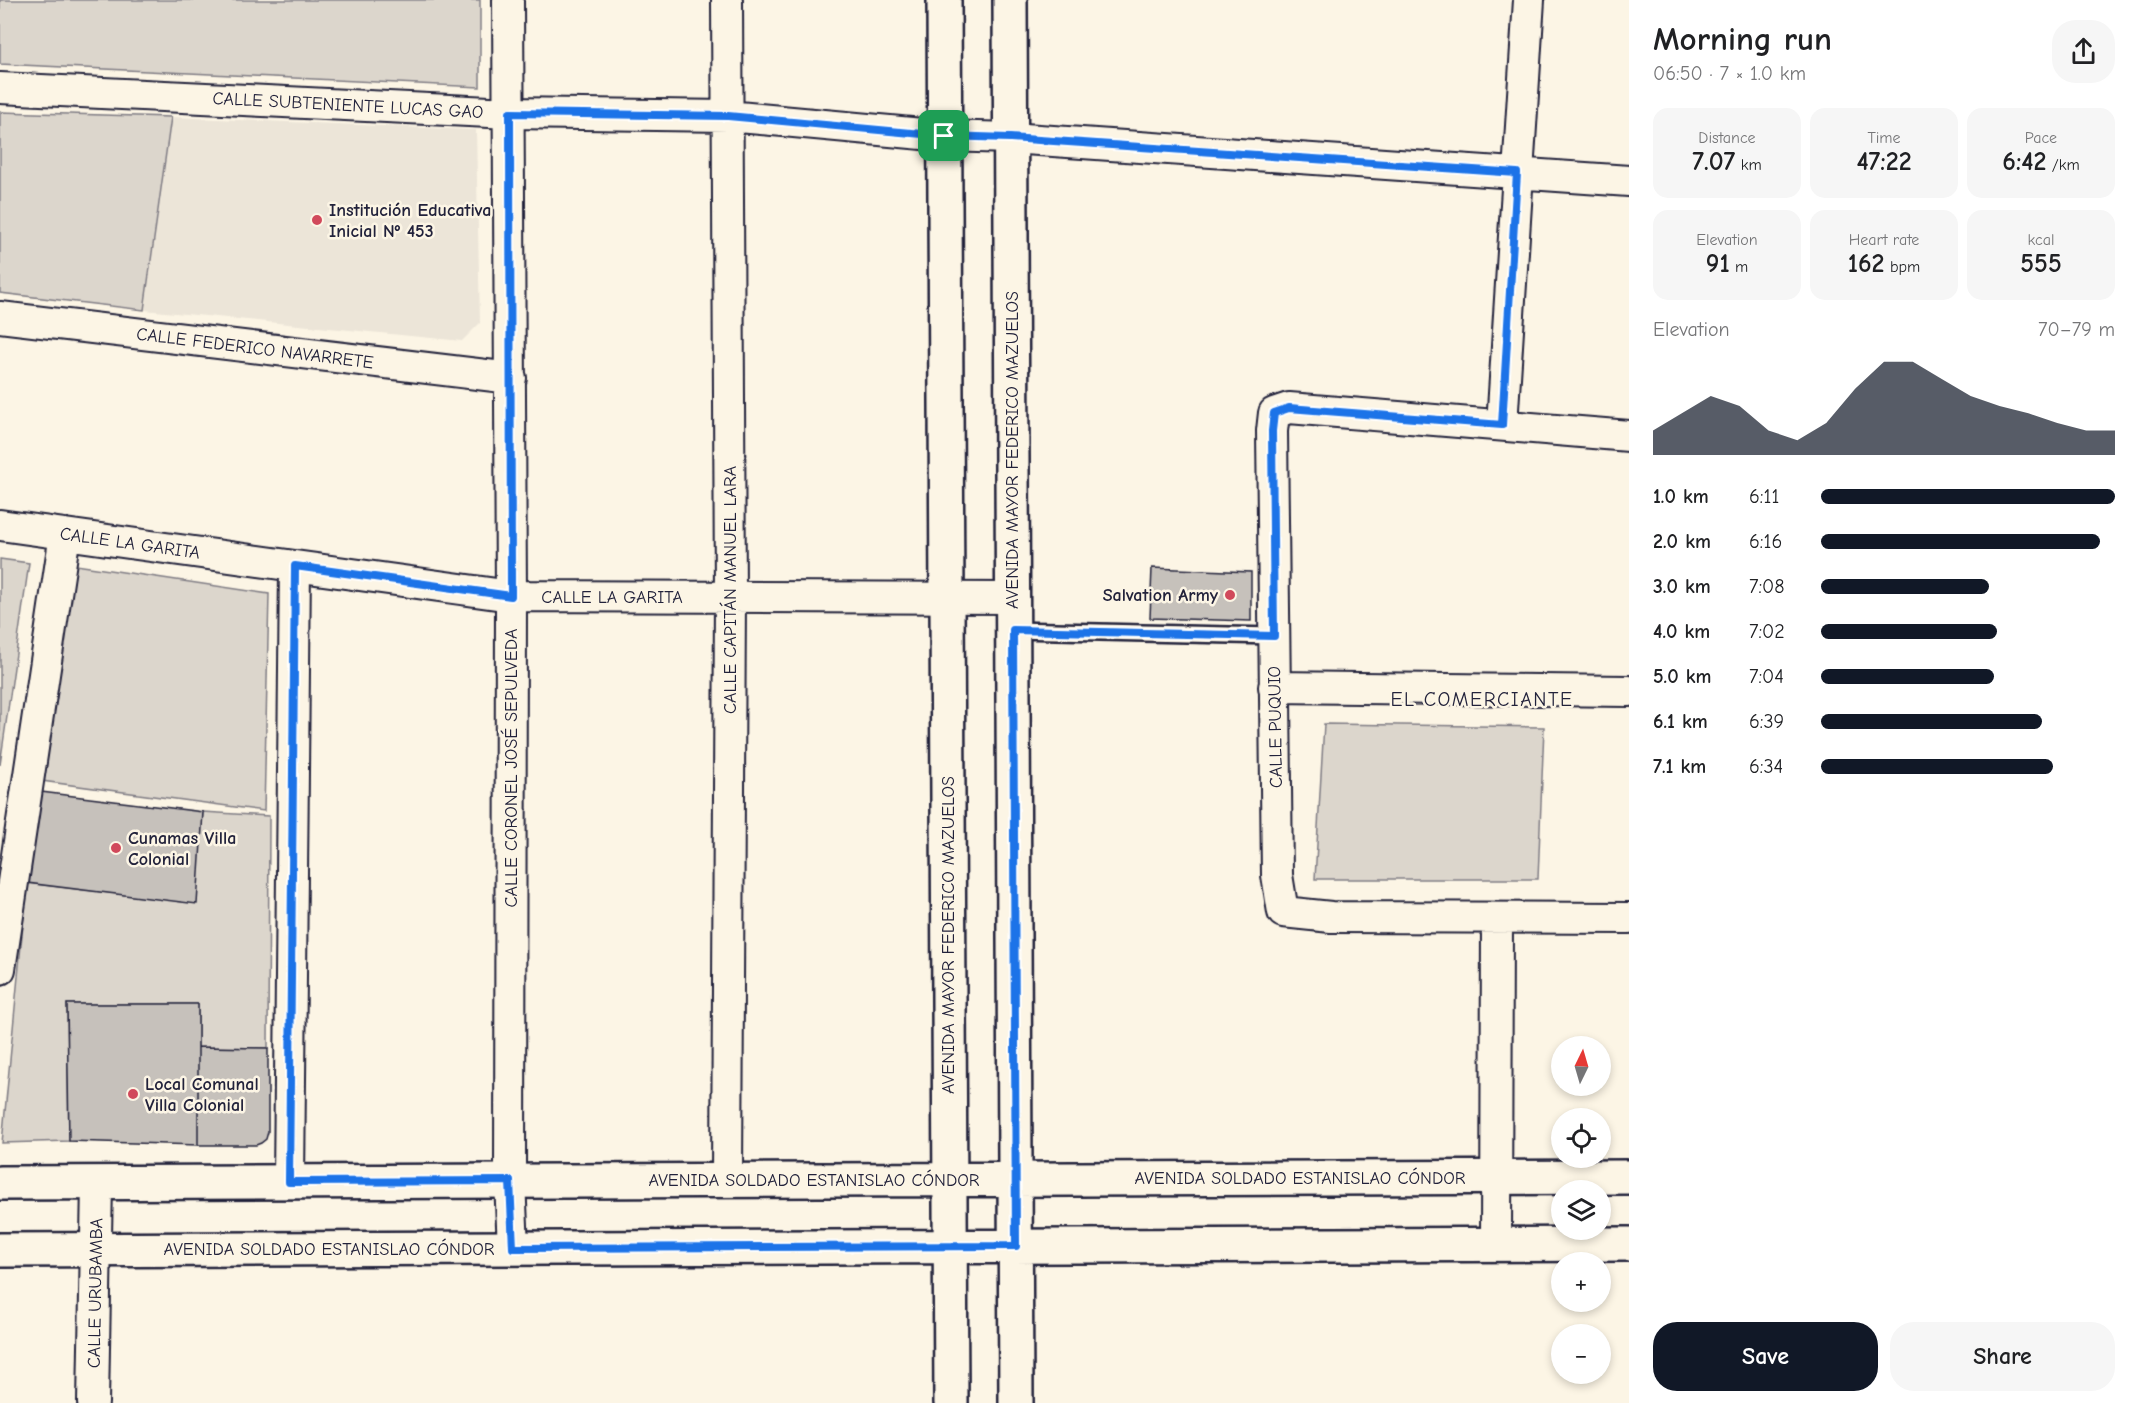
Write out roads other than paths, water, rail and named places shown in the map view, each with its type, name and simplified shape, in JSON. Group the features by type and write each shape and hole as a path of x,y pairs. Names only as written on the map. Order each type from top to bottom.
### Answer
{"street":[{"name":"CALLE CORONEL JOSÉ SEPULVEDA","path":"508,0 511,378 510,1181 513,1248"},
{"name":"CALLE CAPITÁN MANUEL LARA","path":"727,1180 730,597 728,0"},
{"name":"AVENIDA MAYOR FEDERICO MAZUELOS","path":"944,0 951,1403"},
{"name":"AVENIDA MAYOR FEDERICO MAZUELOS","path":"1010,0 1017,1403"},
{"path":"1529,0 1502,425 1629,436"},
{"name":"CALLE SUBTENIENTE LUCAS GAO","path":"0,88 510,113 728,116 944,136 1010,138 1629,181"},
{"name":"CALLE FEDERICO NAVARRETE","path":"0,316 511,378"},
{"name":"CALLE PUQUIO","path":"1497,918 1331,917 1283,912 1277,875 1272,431 1274,413 1289,408 1502,425"},
{"name":"CALLE LA GARITA","path":"0,525 511,596 1013,598"},
{"path":"0,969 64,534"},
{"path":"289,1182 295,566"},
{"path":"1274,687 1629,691"},
{"path":"1496,1245 1497,918 1629,918"},
{"name":"AVENIDA SOLDADO ESTANISLAO CÓNDOR","path":"0,1183 1629,1177"},
{"name":"CALLE URUBAMBA","path":"93,1403 97,1182"},
{"name":"AVENIDA SOLDADO ESTANISLAO CÓNDOR","path":"0,1250 1629,1245"}],"lane":[{"path":"1013,630 1274,636"}],"place":[{"name":"Institución Educativa Inicial Nº 453","path":"317,220"},
{"name":"Salvation Army","path":"1230,595"},
{"name":"Cunamas Villa Colonial","path":"116,848"},
{"name":"Local Comunal Villa Colonial","path":"133,1094"}],"district":[{"name":"EL COMERCIANTE","path":"1482,699"}]}
